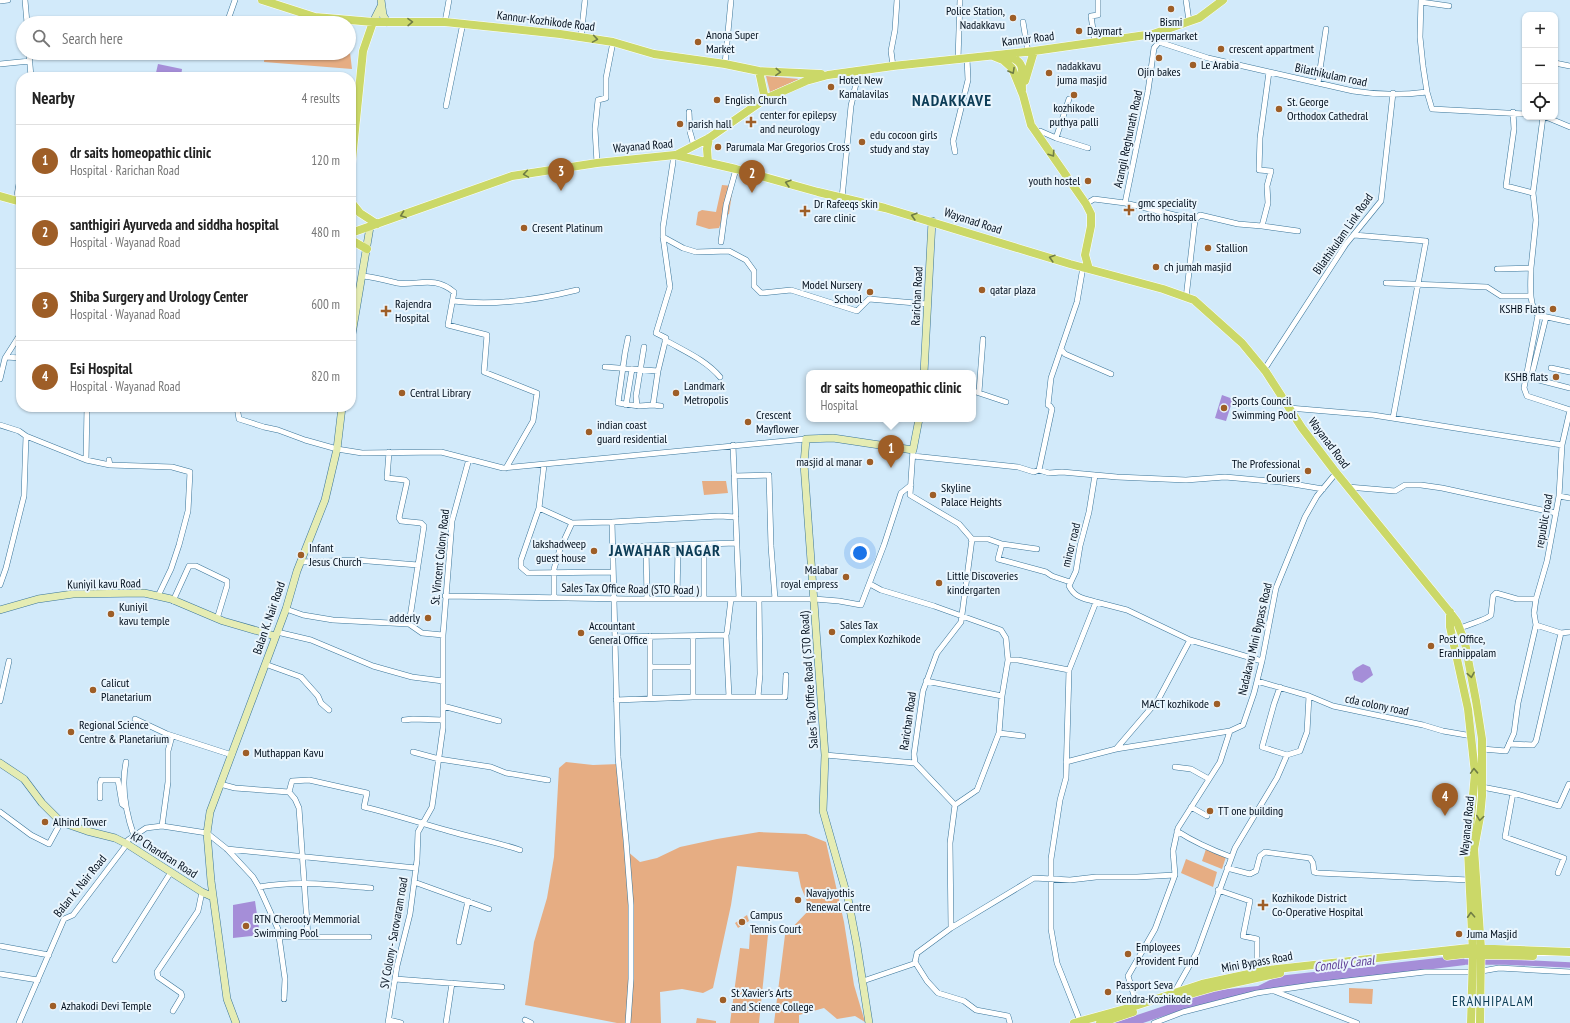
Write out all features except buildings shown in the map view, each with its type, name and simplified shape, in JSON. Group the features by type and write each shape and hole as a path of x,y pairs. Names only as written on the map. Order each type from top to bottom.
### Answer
{"main road":[{"name":"Kannur Road","path":"828,75 859,70 1031,51 1153,34 1199,18 1223,0"},
{"name":"Kannur-Kozhikode Road","path":"267,1 312,16"},
{"name":"Kannur-Kozhikode Road","path":"356,21 463,23 613,42 654,54 725,64 759,71 828,75"},
{"path":"356,120 363,51 373,22"},
{"path":"1023,95 1031,51"},
{"path":"997,55 1015,58 1020,63 1023,74 1023,95 1031,125 1086,204 1091,214 1092,226 1085,255 1086,268"},
{"path":"759,71 765,99"},
{"path":"674,155 709,138 765,99 806,81 828,75"},
{"path":"708,162 706,150 709,138"},
{"name":"Wayanad Road","path":"356,231 374,226 512,176 597,162 674,155 736,169 932,221 1070,264 1163,289 1194,300 1242,343 1264,370 1289,408 1336,473 1450,612 1460,628 1476,701 1482,749 1480,817 1474,850 1477,972 1480,1023"},
{"path":"0,196 16,200"},
{"path":"356,208 374,226"},
{"path":"356,243 367,249"},
{"path":"1070,264 1078,262 1085,255"},
{"name":"Wayanad Road","path":"1450,612 1450,627 1468,709 1475,773 1468,851 1469,880 1477,951"},
{"path":"1477,951 1500,948 1570,952"},
{"path":"1477,951 1570,957"},
{"name":"Mini Bypass Road","path":"1077,1022 1202,984 1257,972 1477,951"},
{"name":"Mini Bypass Road","path":"1100,1023 1215,987 1293,970 1477,951"},
{"name":"Wayanad Road","path":"1471,1023 1477,972"}],"street":[{"path":"0,1 8,0"},
{"path":"25,0 26,16"},
{"path":"230,16 235,0"},
{"path":"445,22 449,0"},
{"path":"581,37 585,0"},
{"path":"725,64 731,0"},
{"path":"893,66 891,51 895,30 897,0"},
{"path":"958,59 960,0"},
{"path":"1096,42 1091,16 1098,15 1098,0"},
{"path":"1186,0 1189,21"},
{"path":"1450,6 1421,1 1420,37 1422,66 1432,109 1522,114"},
{"path":"373,22 381,3"},
{"path":"381,3 387,22"},
{"path":"1023,22 1031,51"},
{"path":"446,106 463,23"},
{"path":"1318,82 1326,29"},
{"path":"1153,34 1159,42"},
{"path":"597,162 595,129 598,100 606,98 606,78 613,42"},
{"name":"Bilathikulam road","path":"1159,42 1208,58 1366,93 1393,93 1402,95 1427,92"},
{"name":"Arangil Reghunath Road","path":"1086,204 1094,199 1125,203 1148,91 1154,48 1159,42"},
{"path":"956,152 953,141 968,80 967,58"},
{"path":"0,64 30,61 31,72"},
{"path":"1558,64 1570,66"},
{"path":"842,198 851,106 859,70"},
{"path":"1262,226 1268,203 1267,186 1271,170 1259,170 1260,138 1269,72"},
{"name":"Bilathikulam Link Road","path":"1264,370 1354,235 1381,201 1393,93"},
{"path":"1056,138 1069,99"},
{"path":"689,112 690,132 694,146"},
{"path":"1513,112 1514,129 1506,186 1533,193"},
{"path":"1543,120 1533,193 1536,220 1531,268 1530,296 1538,315 1570,322"},
{"path":"1553,120 1570,127"},
{"path":"1037,133 1043,131 1056,138 1088,148"},
{"path":"674,155 665,209 663,238 670,287 656,333 666,338 665,340 701,360 713,369 720,377"},
{"path":"721,242 726,205 736,169"},
{"path":"1125,203 1194,220"},
{"path":"1186,298 1194,220 1200,215 1238,224 1298,231"},
{"name":"Rarichan Road","path":"924,370 932,221"},
{"path":"356,313 367,249 374,226"},
{"path":"1354,235 1426,241 1393,418"},
{"path":"663,238 689,250 706,252 729,251 746,260 754,271 754,286 761,293 791,290 858,311 869,299 927,304"},
{"path":"1039,470 1052,409 1048,405 1051,378 1077,302 1086,268"},
{"path":"1497,269 1531,268"},
{"path":"363,276 398,283 426,281 437,283 449,288 454,292 448,325 487,335 484,372 537,393 533,421 506,468"},
{"path":"1386,283 1487,287 1501,296 1530,296"},
{"path":"453,301 497,303 548,297 577,290"},
{"name":"republic road","path":"1509,744 1514,733 1518,703 1536,625 1534,613 1536,599 1547,561 1556,513 1559,496 1562,445 1570,410 1527,396 1524,388 1538,315"},
{"path":"1546,316 1531,378 1570,388"},
{"path":"628,338 618,403 636,406 661,406"},
{"path":"983,339 976,391 1006,402"},
{"path":"653,405 658,371 665,340"},
{"path":"0,379 6,356 16,341"},
{"path":"636,406 636,396 644,347"},
{"path":"1061,350 1065,354 1111,374"},
{"path":"6,356 16,357"},
{"path":"605,367 658,371"},
{"path":"1551,368 1570,372"},
{"path":"626,405 632,370"},
{"path":"1289,408 1393,418 1562,445"},
{"path":"86,460 87,412"},
{"path":"238,412 239,419 337,449 362,453 441,452 506,468 806,438 833,438 913,453 1018,467 1034,472 1039,470 1050,473 1062,472 1186,480 1225,477 1281,482 1323,489"},
{"name":"Balan K. Nair Road","path":"213,897 207,833 210,812 286,609 300,562 326,500 337,449 341,412"},
{"path":"918,422 913,453 910,495 959,524 971,539 988,539 1002,544 1037,549"},
{"path":"0,425 19,431 26,436 86,460 172,467 190,472 188,511 179,545 158,596"},
{"path":"0,585 24,496 26,436"},
{"name":"Sales Tax Office Road ( STO Road)","path":"806,438 804,464 825,755 823,810 848,899 869,1023"},
{"path":"733,445 739,599"},
{"path":"389,452 387,478 405,480 407,482 399,518 400,521 421,523 424,526 409,624"},
{"name":"St. Vincent Colony Road","path":"443,635 452,521 469,459"},
{"path":"544,465 539,508 520,560 521,567 528,573 613,572"},
{"name":"Nadakavu Mini Bypass Road","path":"1230,731 1243,725 1257,682 1276,588 1305,516 1336,473"},
{"path":"734,476 769,475 771,546 775,599"},
{"name":"minor road","path":"1095,475 1089,512 1080,546 1076,571 1069,586 1073,594 1096,602"},
{"path":"911,485 901,493 870,584 881,590 934,606 1000,630 1006,638 1008,660 1002,696 999,733 977,790 955,805 950,843 951,928"},
{"path":"1347,487 1395,492 1405,485 1421,485 1442,488 1556,513"},
{"path":"1559,496 1570,498"},
{"path":"539,508 572,523 719,516 736,517"},
{"path":"612,522 618,757 626,840 630,904 631,979 628,1023"},
{"path":"554,598 554,573 560,549 572,523"},
{"name":"Rarichan Road","path":"955,805 915,764 914,754 926,681 937,653 960,622 971,539"},
{"path":"613,547 737,543"},
{"path":"704,544 704,599"},
{"path":"1002,544 998,559 1046,572 1070,582"},
{"path":"646,546 647,599"},
{"path":"677,599 678,546"},
{"path":"300,562 356,560 418,565"},
{"path":"173,601 189,566 196,566 225,579 228,583 217,619"},
{"name":"Sales Tax Office Road (STO Road )","path":"445,596 614,599 814,598 861,605 870,584"},
{"name":"Kuniyil kavu Road","path":"0,610 38,599 73,594 144,593 173,601 217,619 276,634"},
{"path":"1460,628 1490,617 1492,615 1493,596 1496,593 1517,599 1536,599"},
{"path":"729,697 726,635 731,599"},
{"path":"758,697 760,674 759,599"},
{"path":"1077,1022 1057,963 1051,929 1051,859 1060,800 1066,778 1069,670 1096,602 1127,610 1190,640 1262,661"},
{"path":"286,609 303,615 332,620 409,624 422,634 443,635"},
{"path":"1536,625 1561,633 1570,632"},
{"path":"1482,749 1506,751 1509,744 1533,745 1536,741 1561,633"},
{"path":"276,634 311,640 373,666 412,677 443,682"},
{"name":"SV Colony - Sarovaram road","path":"389,1021 397,966 410,914 416,868 418,832 432,807 439,758 443,720 443,635"},
{"path":"614,637 726,635"},
{"path":"650,636 650,698"},
{"path":"692,697 693,636"},
{"path":"1116,749 1158,700 1190,640"},
{"path":"1008,660 1018,660 1069,670"},
{"path":"0,701 9,661"},
{"path":"265,664 301,677 318,696 321,703 329,710"},
{"path":"650,666 693,667"},
{"path":"616,700 692,697 785,697 786,675"},
{"path":"926,681 1002,696"},
{"name":"cda colony road","path":"1257,682 1309,696 1333,706 1422,725 1442,731 1472,736"},
{"path":"1280,687 1262,747 1287,754 1300,752 1307,732 1309,696"},
{"path":"443,706 499,721"},
{"path":"135,719 172,736 232,755"},
{"path":"404,720 443,720"},
{"path":"1066,762 1116,749 1230,731 1220,762 1177,831 1173,851 1175,875 1155,929 1128,976 1137,1005"},
{"path":"999,733 1023,736"},
{"path":"162,826 168,782 168,751 172,736"},
{"path":"413,752 492,767 506,774 548,780"},
{"path":"1174,993 1197,952 1218,890 1235,848 1277,778 1287,754"},
{"path":"825,755 915,764"},
{"path":"126,762 124,779 127,817 134,836"},
{"name":"KP Chandran Road","path":"0,763 24,779 42,804 61,822 87,831 115,838 127,844 202,892 213,897"},
{"path":"1175,767 1191,768 1209,780"},
{"path":"100,798 101,780 118,780 122,804 126,807"},
{"path":"289,792 292,780 310,780 367,792 364,807 450,832 492,841 520,850"},
{"path":"220,784 235,788 289,792 295,800 299,808 308,937"},
{"path":"1482,787 1512,793 1559,806 1569,784 1570,785"},
{"path":"1512,793 1505,837 1564,858 1558,873"},
{"path":"1191,807 1208,816"},
{"path":"0,812 31,835 49,844 61,822"},
{"name":"Balan K. Nair Road","path":"19,1023 64,920 73,916 127,844 128,840 146,828 162,826 207,833"},
{"path":"1177,831 1189,839 1231,858"},
{"path":"207,833 227,849 253,877 268,904 278,929 285,979 284,999"},
{"path":"227,849 416,868"},
{"path":"1227,868 1250,874 1256,871 1260,856 1265,852 1310,858 1313,863 1314,872 1318,873 1469,880"},
{"path":"115,960 171,872"},
{"path":"1010,1023 1008,1016 976,1010 964,1001 938,993 927,981 916,963 917,953 951,928 1034,878 1070,880 1096,877 1175,875"},
{"path":"414,882 489,909"},
{"path":"259,887 276,884 305,883 371,888"},
{"path":"1218,890 1250,901 1243,936 1257,939 1257,972"},
{"path":"173,1011 182,996 181,993 158,977 157,972 198,911 202,892"},
{"path":"213,897 227,999 236,1023"},
{"path":"459,942 468,901"},
{"path":"279,937 369,937"},
{"path":"0,946 49,954"},
{"path":"863,981 916,963"},
{"path":"1154,1023 1183,1012 1257,993 1312,985 1425,972 1477,972 1499,968 1570,972"},
{"path":"0,974 38,980"},
{"path":"396,979 502,987"},
{"path":"446,1023 452,983"},
{"path":"1273,991 1357,1023"},
{"path":"525,1020 531,1023"},
{"path":"389,1021 402,1023"}],"shaded area":[{"path":"264,60 351,60 352,69 264,62"},
{"path":"158,64 182,69 182,72 156,72"},
{"path":"766,76 799,79 770,92"},
{"path":"722,185 733,186 729,214 723,217 719,228 709,229 696,225 698,212 702,210 716,212"},
{"name":"Sports Council Swimming Pool","path":"1222,395 1233,399 1226,421 1215,418"},
{"path":"702,481 726,481 728,493 704,495"},
{"path":"1363,664 1370,667 1373,675 1362,683 1354,680 1352,672"},
{"path":"566,762 593,765 619,764 627,851 640,862 657,858 680,847 759,832 806,834 826,842 844,922 854,985 865,1022 855,1016 837,1019 824,1008 799,1015 799,1023 774,1023 785,935 810,909 801,887 798,872 737,866 731,905 713,988 703,993 682,989 660,992 661,1023 617,1023 525,1005 534,942 547,898 554,857 559,768"},
{"path":"1206,849 1226,857 1222,869 1202,861"},
{"path":"1186,859 1217,872 1213,887 1181,873"},
{"name":"RTN Cherooty Memmorial Swimming Pool","path":"255,901 260,935 233,938 233,905"},
{"name":"Campus Tennis Court","path":"747,915 749,921 738,928 735,923"},
{"path":"750,932 768,935 759,1023 730,1023 740,948 749,949"},
{"path":"1464,955 1465,965 1265,990 1219,1000 1143,1023 1113,1023 1209,991 1258,986 1278,976"},
{"path":"1349,988 1373,989 1372,1004 1349,1003"},
{"path":"697,1018 716,1021 716,1023 696,1023"}],"waterway":[{"name":"Conolly Canal","path":"1458,962 1506,962 1570,965"}],"place":[{"name":"Bismi Hypermarket","path":"1171,9"},
{"name":"Police Station, Nadakkavu","path":"1013,18"},
{"name":"Daymart","path":"1079,31"},
{"name":"Anona Super Market","path":"698,42"},
{"name":"crescent appartment","path":"1221,49"},
{"name":"Ojin bakes","path":"1159,58"},
{"name":"Le Arabia","path":"1193,65"},
{"name":"nadakkavu juma masjid","path":"1049,73"},
{"name":"Hotel New Kamalavilas","path":"831,87"},
{"name":"kozhikode puthya palli","path":"1074,95"},
{"name":"English Church","path":"717,100"},
{"name":"St. George Orthodox Cathedral","path":"1279,109"},
{"name":"center for epilepsy and neurology","path":"751,122"},
{"name":"parish hall","path":"680,124"},
{"name":"edu cocoon girls study and stay","path":"862,142"},
{"name":"Parumala Mar Gregorios Cross","path":"718,147"},
{"name":"youth hostel","path":"1088,181"},
{"name":"Shiba Surgery and Urology Center","path":"561,191"},
{"name":"santhigiri Ayurveda and siddha hospital","path":"752,193"},
{"name":"gmc speciality ortho hospital","path":"1129,210"},
{"name":"Dr Rafeeqs skin care clinic","path":"805,211"},
{"name":"Cresent Platinum","path":"524,228"},
{"name":"Stallion","path":"1208,248"},
{"name":"ch jumah masjid","path":"1156,267"},
{"name":"qatar plaza","path":"982,290"},
{"name":"Model Nursery School","path":"870,292"},
{"name":"KSHB Flats","path":"1553,309"},
{"name":"Rajendra Hospital","path":"386,311"},
{"name":"KSHB flats","path":"1556,377"},
{"name":"Central Library","path":"402,393"},
{"name":"Landmark Metropolis","path":"676,393"},
{"name":"Sports Council Swimming Pool","path":"1224,408"},
{"name":"Crescent Mayflower","path":"748,422"},
{"name":"indian coast guard residential","path":"589,432"},
{"name":"masjid al manar","path":"870,462"},
{"name":"dr saits homeopathic clinic","path":"891,468"},
{"name":"The Professional Couriers","path":"1308,471"},
{"name":"Skyline Palace Heights","path":"933,495"},
{"name":"lakshadweep guest house","path":"594,551"},
{"name":"Infant Jesus Church","path":"301,555"},
{"name":"Malabar royal empress","path":"846,577"},
{"name":"Little Discoveries kindergarten","path":"939,583"},
{"name":"Kuniyil kavu temple","path":"111,614"},
{"name":"adderly","path":"428,618"},
{"name":"Sales Tax Complex Kozhikode","path":"832,632"},
{"name":"Accountant General Office","path":"581,633"},
{"name":"Post Office, Eranhippalam","path":"1431,646"},
{"name":"Calicut Planetarium","path":"93,690"},
{"name":"MACT kozhikode","path":"1217,704"},
{"name":"Regional Science Centre & Planetarium","path":"71,732"},
{"name":"Muthappan Kavu","path":"246,753"},
{"name":"TT one building","path":"1210,811"},
{"name":"Esi Hospital","path":"1445,816"},
{"name":"Alhind Tower","path":"45,822"},
{"name":"Navajyothis Renewal Centre","path":"798,900"},
{"name":"Kozhikode District Co-Operative Hospital","path":"1263,905"},
{"name":"Campus Tennis Court","path":"742,922"},
{"name":"RTN Cherooty Memmorial Swimming Pool","path":"246,926"},
{"name":"Juma Masjid","path":"1459,934"},
{"name":"Employees Provident Fund","path":"1128,954"},
{"name":"Passport Seva Kendra-Kozhikode","path":"1108,992"},
{"name":"St Xavier's Arts and Science College","path":"723,1000"},
{"name":"Azhakodi Devi Temple","path":"53,1006"}],"district":[{"name":"NADAKKAVE","path":"952,100"},
{"name":"JAWAHAR NAGAR","path":"665,550"},
{"name":"ERANHIPALAM","path":"1493,1001"}]}
